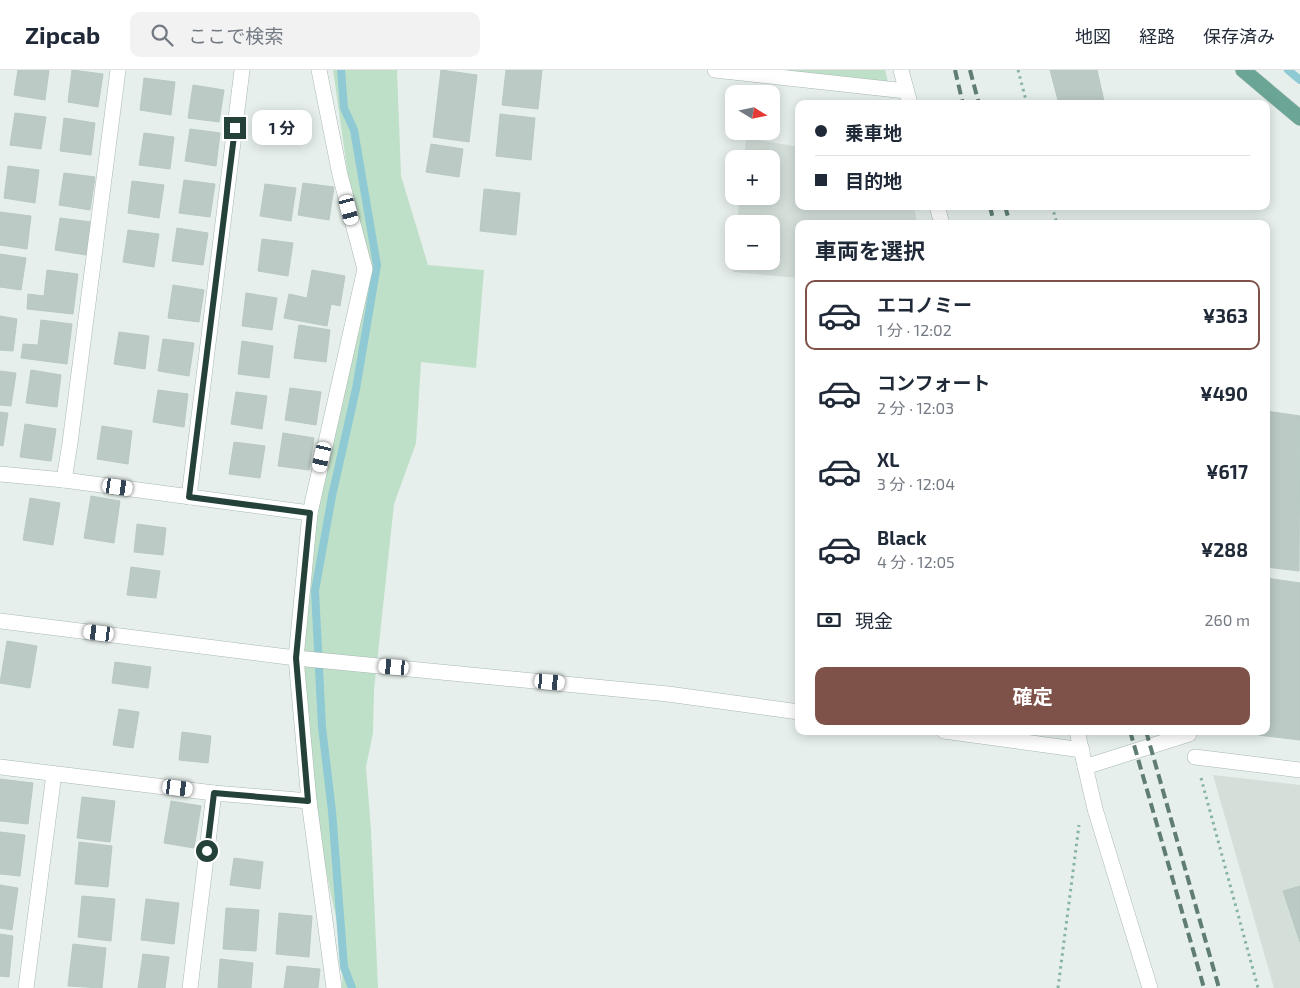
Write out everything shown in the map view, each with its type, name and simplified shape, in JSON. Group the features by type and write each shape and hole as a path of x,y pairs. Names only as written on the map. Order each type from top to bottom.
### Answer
{"main road":[{"path":"1243,70 1300,118"}],"street":[{"path":"64,480 118,70"},
{"path":"189,497 242,70"},
{"path":"319,70 340,175 365,269 310,513 296,658 308,801 334,988"},
{"path":"715,70 908,97 901,70"},
{"path":"0,474 64,480 310,513"},
{"path":"0,621 296,658 668,694 795,711"},
{"path":"973,735 1082,750"},
{"path":"1077,735 1095,809 1150,988"},
{"path":"1086,767 1186,735"},
{"path":"1195,757 1300,770"},
{"path":"0,767 214,793 308,801"},
{"path":"26,988 54,774"},
{"path":"190,988 214,793"}],"path":[{"path":"1018,70 1025,100"},
{"path":"1195,757 1258,988"},
{"path":"1058,988 1079,825 1095,809"}],"shaded area":[{"path":"746,140 758,140 795,146 795,210 915,210 916,220 795,220 795,278 733,272 733,270 780,270 780,215 738,215 739,205 780,205 780,150 745,150"},
{"path":"1213,775 1300,785 1300,988 1274,988"}],"green space":[{"path":"333,70 397,70 401,176 428,265 484,270 476,368 421,362 416,443 394,504 374,690 373,733 366,767 371,830 378,988 342,988 343,950 307,782 296,658 309,523 365,269 358,245"},
{"path":"754,70 885,70 890,90"}],"building":[{"path":"18,70 49,70 45,100 14,95"},
{"path":"72,70 103,74 98,107 68,102"},
{"path":"441,70 477,75 469,142 433,137"},
{"path":"506,70 542,70 538,109 502,105"},
{"path":"1050,70 1097,70 1104,100 1058,100"},
{"path":"144,78 175,82 171,115 140,110"},
{"path":"193,85 224,90 219,122 188,118"},
{"path":"15,113 46,117 41,149 10,145"},
{"path":"500,114 535,118 531,160 496,156"},
{"path":"64,118 95,123 91,155 60,151"},
{"path":"190,129 220,133 216,166 185,161"},
{"path":"144,133 174,137 170,169 139,165"},
{"path":"431,144 463,149 459,177 426,172"},
{"path":"8,166 39,170 35,203 4,198"},
{"path":"64,173 95,177 90,210 59,205"},
{"path":"184,180 215,184 210,217 179,213"},
{"path":"132,181 164,185 159,218 128,213"},
{"path":"303,183 334,187 329,220 298,215"},
{"path":"265,184 296,188 291,221 260,216"},
{"path":"484,189 520,193 516,235 480,231"},
{"path":"0,212 31,216 27,249 0,245"},
{"path":"60,218 91,222 86,255 55,250"},
{"path":"177,228 208,233 203,265 172,261"},
{"path":"128,230 159,234 154,267 123,262"},
{"path":"262,239 293,243 288,276 258,271"},
{"path":"0,254 26,258 21,290 0,287"},
{"path":"47,270 78,274 73,314 27,309 28,294 44,296"},
{"path":"312,270 345,276 340,306 331,304 327,326 284,318 289,294 307,298"},
{"path":"173,285 204,290 199,322 168,318"},
{"path":"246,293 277,298 272,330 242,326"},
{"path":"0,316 17,319 13,351 0,350"},
{"path":"41,320 72,324 67,364 21,358 23,344 38,345"},
{"path":"299,325 330,330 326,362 294,358"},
{"path":"119,332 149,336 145,369 114,364"},
{"path":"163,339 194,343 189,376 158,371"},
{"path":"242,341 273,346 269,378 238,374"},
{"path":"31,370 61,375 57,407 26,403"},
{"path":"0,371 16,373 11,406 0,405"},
{"path":"290,388 321,392 316,425 285,420"},
{"path":"158,390 188,394 184,427 153,422"},
{"path":"236,392 267,396 262,429 231,424"},
{"path":"0,412 8,413 3,446 0,445"},
{"path":"1270,412 1300,416 1299,571 1270,567"},
{"path":"25,424 56,429 51,461 20,457"},
{"path":"102,426 132,431 128,464 97,459"},
{"path":"283,433 314,438 309,470 278,466"},
{"path":"234,442 265,446 260,478 229,474"},
{"path":"91,496 120,501 114,543 84,538"},
{"path":"30,498 60,503 53,545 23,540"},
{"path":"137,524 166,528 163,555 134,552"},
{"path":"131,567 160,571 156,598 127,595"},
{"path":"1270,579 1300,583 1300,740 1258,735 1270,735"},
{"path":"7,641 37,646 30,688 0,683"},
{"path":"115,662 151,667 148,688 112,683"},
{"path":"119,709 139,712 133,748 113,745"},
{"path":"182,732 211,736 208,763 179,760"},
{"path":"0,779 33,783 28,824 0,821"},
{"path":"82,797 115,801 110,842 77,838"},
{"path":"171,801 201,806 194,848 164,843"},
{"path":"0,832 25,835 20,876 0,874"},
{"path":"79,842 112,846 108,887 75,884"},
{"path":"234,858 263,862 260,889 230,885"},
{"path":"0,885 18,888 12,930 0,928"},
{"path":"1300,886 1300,942 1283,891"},
{"path":"82,896 115,899 111,941 78,937"},
{"path":"146,899 179,903 174,944 141,940"},
{"path":"226,908 259,910 256,951 223,949"},
{"path":"279,913 312,916 309,957 276,954"},
{"path":"0,934 13,936 9,977 0,976"},
{"path":"73,944 106,948 102,988 68,986"},
{"path":"143,954 169,957 165,988 138,988"},
{"path":"220,959 253,963 251,988 218,988"},
{"path":"287,966 320,969 318,988 284,988"}],"waterway":[{"path":"341,70 344,108 354,130 377,265 356,389 332,496 315,591 322,727 332,811 344,967 352,988"},
{"path":"1288,70 1300,80"}],"railway":[{"path":"955,70 962,100"},
{"path":"970,70 978,100"},
{"path":"991,210 993,220"},
{"path":"1006,210 1009,220"},
{"path":"1131,735 1204,988"},
{"path":"1147,735 1219,988"}],"route":[{"path":"207,851 214,793 308,801 296,658 310,513 189,497 235,128"}]}
